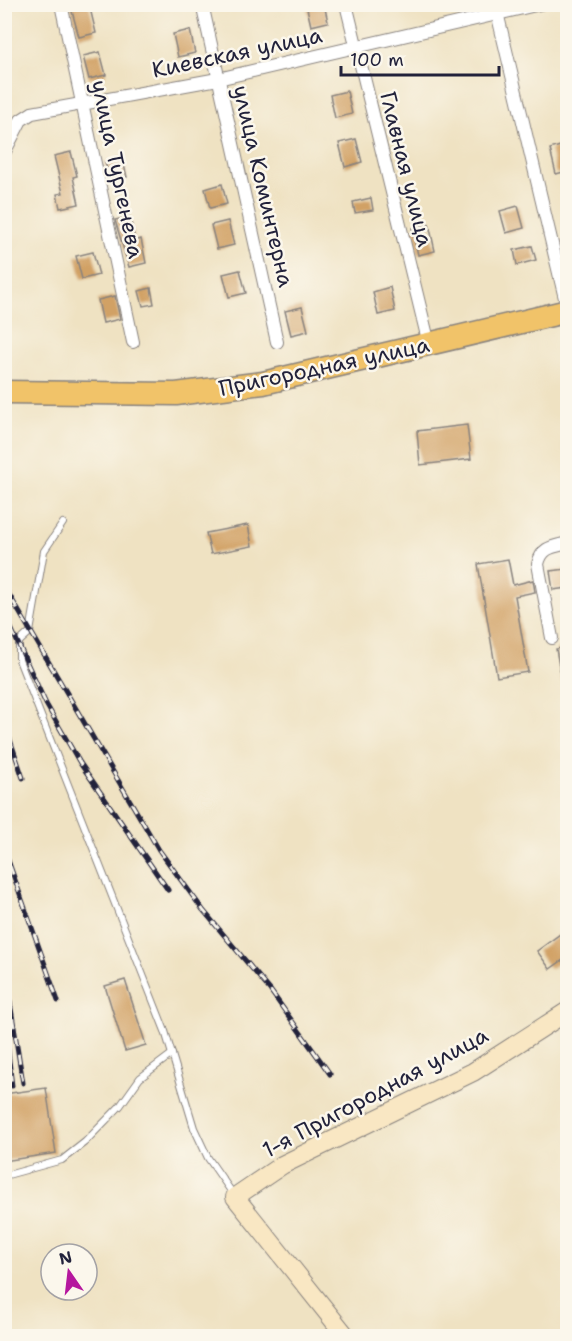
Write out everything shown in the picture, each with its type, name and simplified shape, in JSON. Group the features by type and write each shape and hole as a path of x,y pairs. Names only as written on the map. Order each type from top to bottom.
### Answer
{"highway":[{"name":"Пригородная улица","path":"4,392 47,395 176,394 252,384 567,311"}],"street":[{"name":"улица Тургенева","path":"61,4 133,342"},
{"name":"улица Коминтерна","path":"202,4 277,342"},
{"name":"Главная улица","path":"346,4 429,344"},
{"name":"Киевская улица","path":"4,153 25,116 218,79 355,47 496,10 540,4"},
{"path":"496,10 567,311"},
{"path":"552,638 538,564 546,548 567,543"},
{"name":"1-я Пригородная улица","path":"235,1197 282,1165 473,1072 567,1011"},
{"path":"235,1197 345,1336"}],"lane":[{"path":"63,523 44,551 30,632 19,642 19,660 77,802 172,1054 194,1128 208,1158 235,1197"},
{"path":"4,1176 62,1161 85,1143 113,1113 140,1078 172,1054"}],"building":[{"path":"70,4 89,4 96,33 79,37"},
{"path":"306,4 324,4 328,22 311,26"},
{"path":"190,30 195,53 178,57 173,34"},
{"path":"100,52 106,75 89,79 83,56"},
{"path":"347,91 352,114 335,118 330,95"},
{"path":"356,139 362,162 345,167 339,143"},
{"path":"567,144 567,171 556,174 550,149"},
{"path":"71,152 77,176 73,177 79,204 60,208 57,194 63,193 54,156"},
{"path":"122,157 127,177 110,181 105,162"},
{"path":"222,184 227,204 210,208 205,189"},
{"path":"371,198 373,210 355,213 353,202"},
{"path":"518,206 524,228 506,233 500,211"},
{"path":"130,217 135,241 141,239 146,263 129,267 115,220"},
{"path":"228,221 234,245 217,249 211,225"},
{"path":"429,224 435,251 418,255 412,228"},
{"path":"532,246 536,260 517,265 514,250"},
{"path":"93,252 99,275 82,279 76,256"},
{"path":"240,270 246,293 229,297 223,274"},
{"path":"390,287 395,311 378,315 373,292"},
{"path":"151,288 154,304 143,306 139,291"},
{"path":"115,296 120,319 103,323 98,300"},
{"path":"302,307 308,331 291,335 285,311"},
{"path":"467,425 471,459 420,465 417,431"},
{"path":"248,525 252,546 211,554 206,533"},
{"path":"508,559 513,585 533,580 535,592 515,596 528,672 497,677 478,564"},
{"path":"567,569 567,588 553,590 550,571"},
{"path":"567,647 567,687 563,688 556,649"},
{"path":"567,929 567,957 550,969 537,951"},
{"path":"125,980 146,1045 125,1051 105,986"},
{"path":"46,1088 56,1153 4,1161 4,1094"}],"railway":[{"path":"4,586 159,850 203,910 270,990 330,1074"},
{"path":"4,613 46,704 80,763 168,890"},
{"path":"4,722 23,778"},
{"path":"4,849 58,1001"},
{"path":"4,965 23,1083"},
{"path":"4,1018 12,1086"}]}
